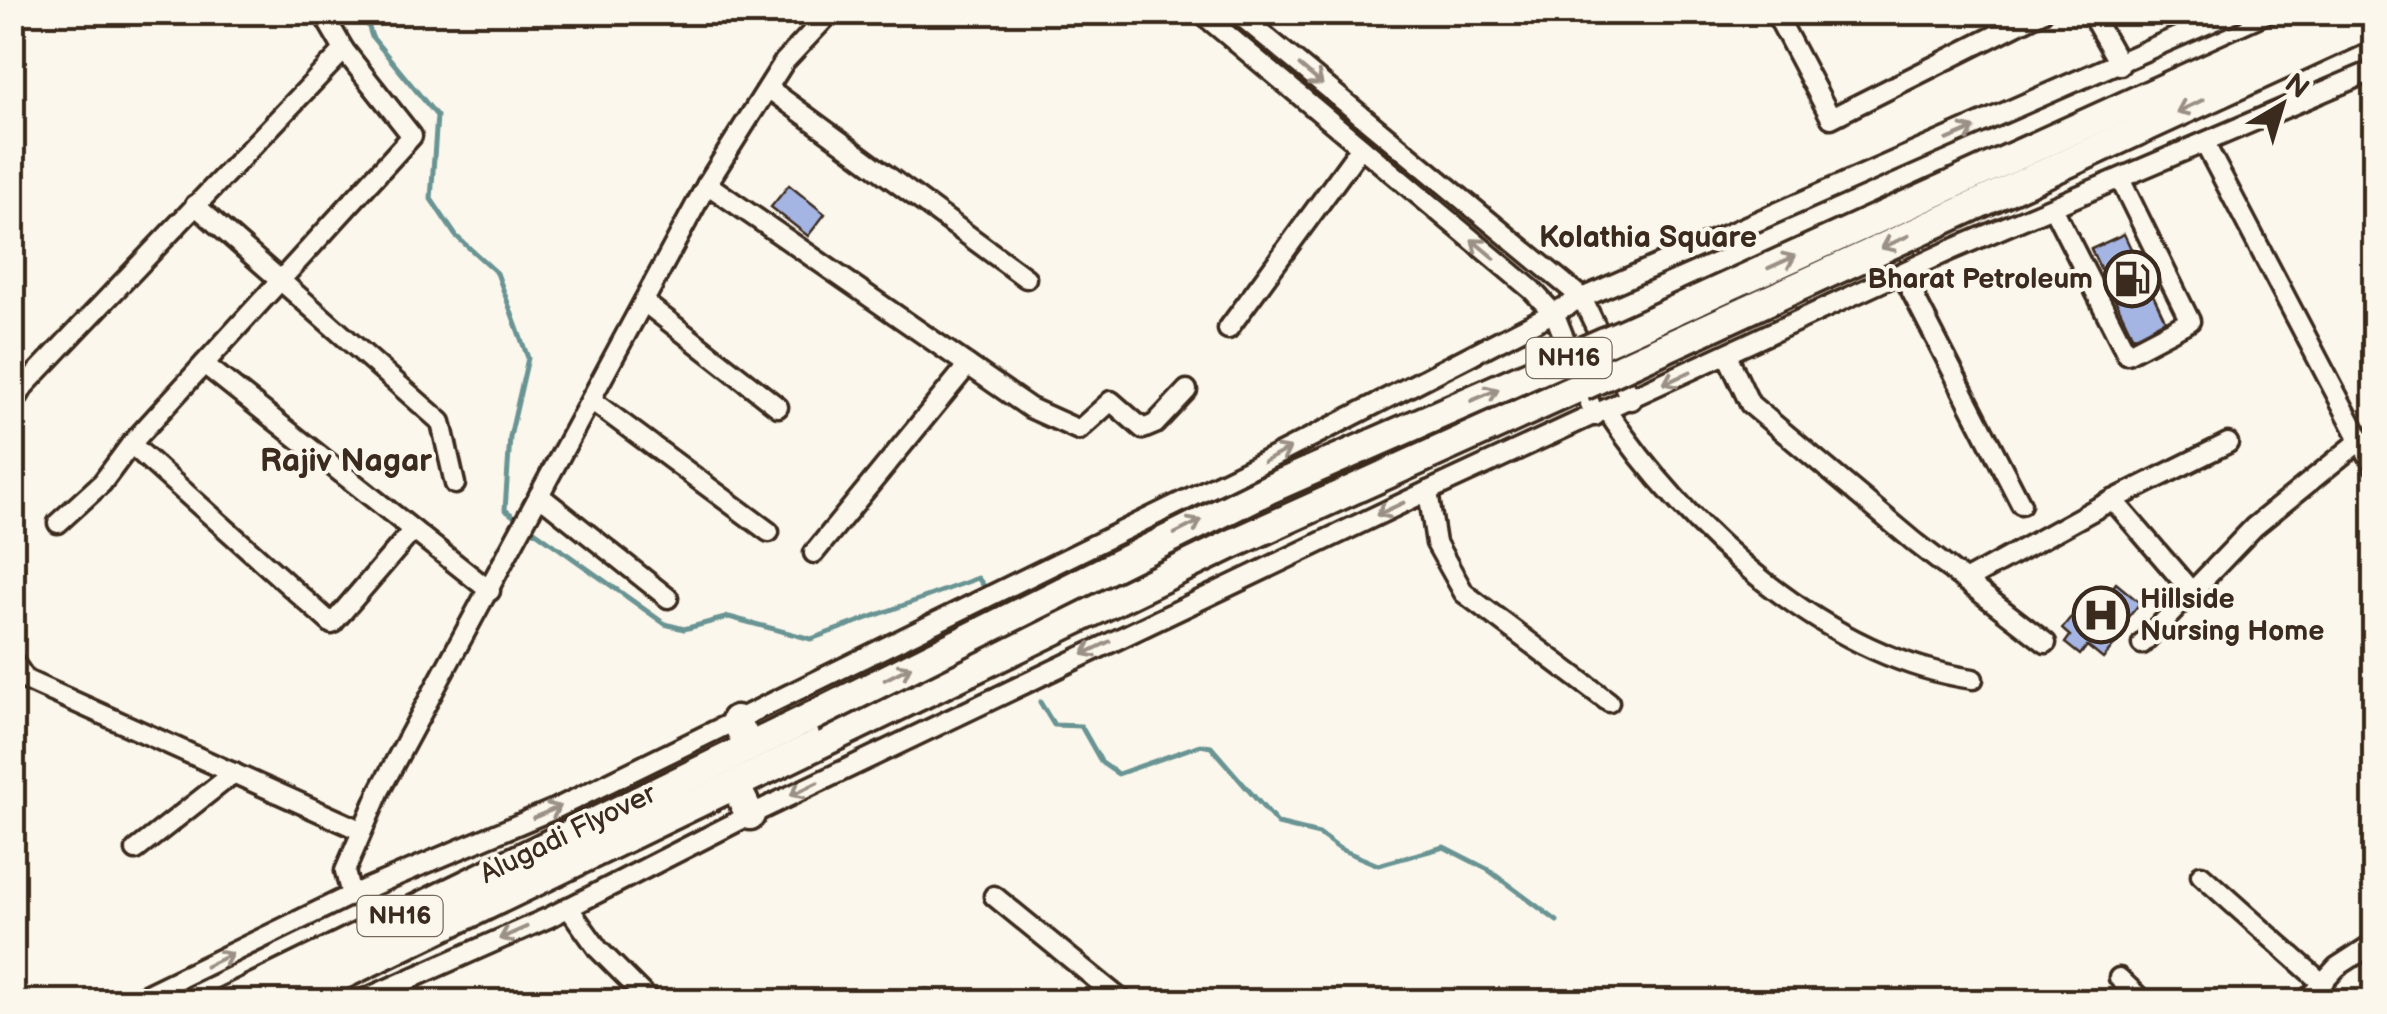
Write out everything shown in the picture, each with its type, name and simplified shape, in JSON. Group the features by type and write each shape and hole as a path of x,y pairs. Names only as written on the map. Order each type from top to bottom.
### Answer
{"highway":[{"name":"NH16","path":"750,747 1269,488 1625,333 2333,12"},
{"name":"NH16","path":"736,787 1232,544 2374,22"},
{"path":"736,720 750,747"},
{"name":"Alugadi Flyover","path":"226,1002 750,747"},
{"path":"736,787 750,815"},
{"name":"Alugadi Flyover","path":"286,1002 736,787"}],"street":[{"path":"58,522 102,483 131,444 282,283 412,136 344,50 322,12"},
{"path":"351,895 345,871 360,830 707,184 784,62 831,12"},
{"path":"1200,12 1532,290 1555,315 1601,413 1646,470 1730,552 1818,621 1943,674 1972,679"},
{"path":"1236,12 1582,298 1631,400"},
{"path":"1781,15 1831,118 2042,12"},
{"path":"2090,12 2120,65"},
{"path":"131,1002 351,895 557,808 1555,315 1582,298 2120,65 2209,18 2234,12"},
{"path":"12,407 24,386 344,50"},
{"path":"358,1002 568,907 750,815 1428,491 1902,273 2374,70"},
{"path":"768,88 1026,278"},
{"path":"2205,144 2374,466"},
{"path":"1228,328 1361,147"},
{"path":"2053,208 2127,354 2190,320 2120,179"},
{"path":"707,184 1030,408 1079,430 1112,401 1142,429 1155,424 1187,390"},
{"path":"195,206 440,422 466,456"},
{"path":"1902,273 2021,504"},
{"path":"644,302 778,406"},
{"path":"1726,355 1750,404 2046,643"},
{"path":"204,364 490,591"},
{"path":"814,552 968,365"},
{"path":"591,400 769,532"},
{"path":"440,422 455,484"},
{"path":"2142,644 2254,527 2361,440"},
{"path":"1966,581 2113,500 2228,443"},
{"path":"131,444 332,624 413,530"},
{"path":"1428,491 1436,544 1464,593 1610,702"},
{"path":"536,500 668,598"},
{"path":"2113,500 2192,592"},
{"path":"12,660 26,680 360,830"},
{"path":"136,850 234,774"},
{"path":"2201,875 2322,983"},
{"path":"994,896 1124,1002"},
{"path":"568,907 598,949 651,1002"},
{"path":"2305,1002 2322,983 2374,943"},
{"path":"2119,978 2144,1002"}],"building":[{"path":"789,185 825,214 808,236 771,207"},
{"path":"2124,234 2165,320 2133,337 2091,249"},
{"name":"Hillside Nursing Home","path":"2116,583 2140,603 2120,628 2125,632 2103,659 2087,646 2080,655 2065,643 2070,636 2062,629 2092,592 2102,601"}],"waterway":[{"path":"364,12 372,37 437,116 431,199 456,236 497,273 528,358 510,437 505,510 665,624 684,629 729,617 811,639 978,578 987,590"},
{"path":"1040,702 1054,725 1081,726 1102,763 1118,774 1200,745 1211,747 1278,824 1319,834 1340,849 1378,865 1444,847 1487,869 1557,921"}],"place":[{"name":"Bharat Petroleum","path":"2132,279"},
{"name":"Hillside Nursing Home","path":"2101,615"}],"district":[{"name":"Kolathia Square","path":"1648,238"},
{"name":"Rajiv Nagar","path":"346,461"}]}
